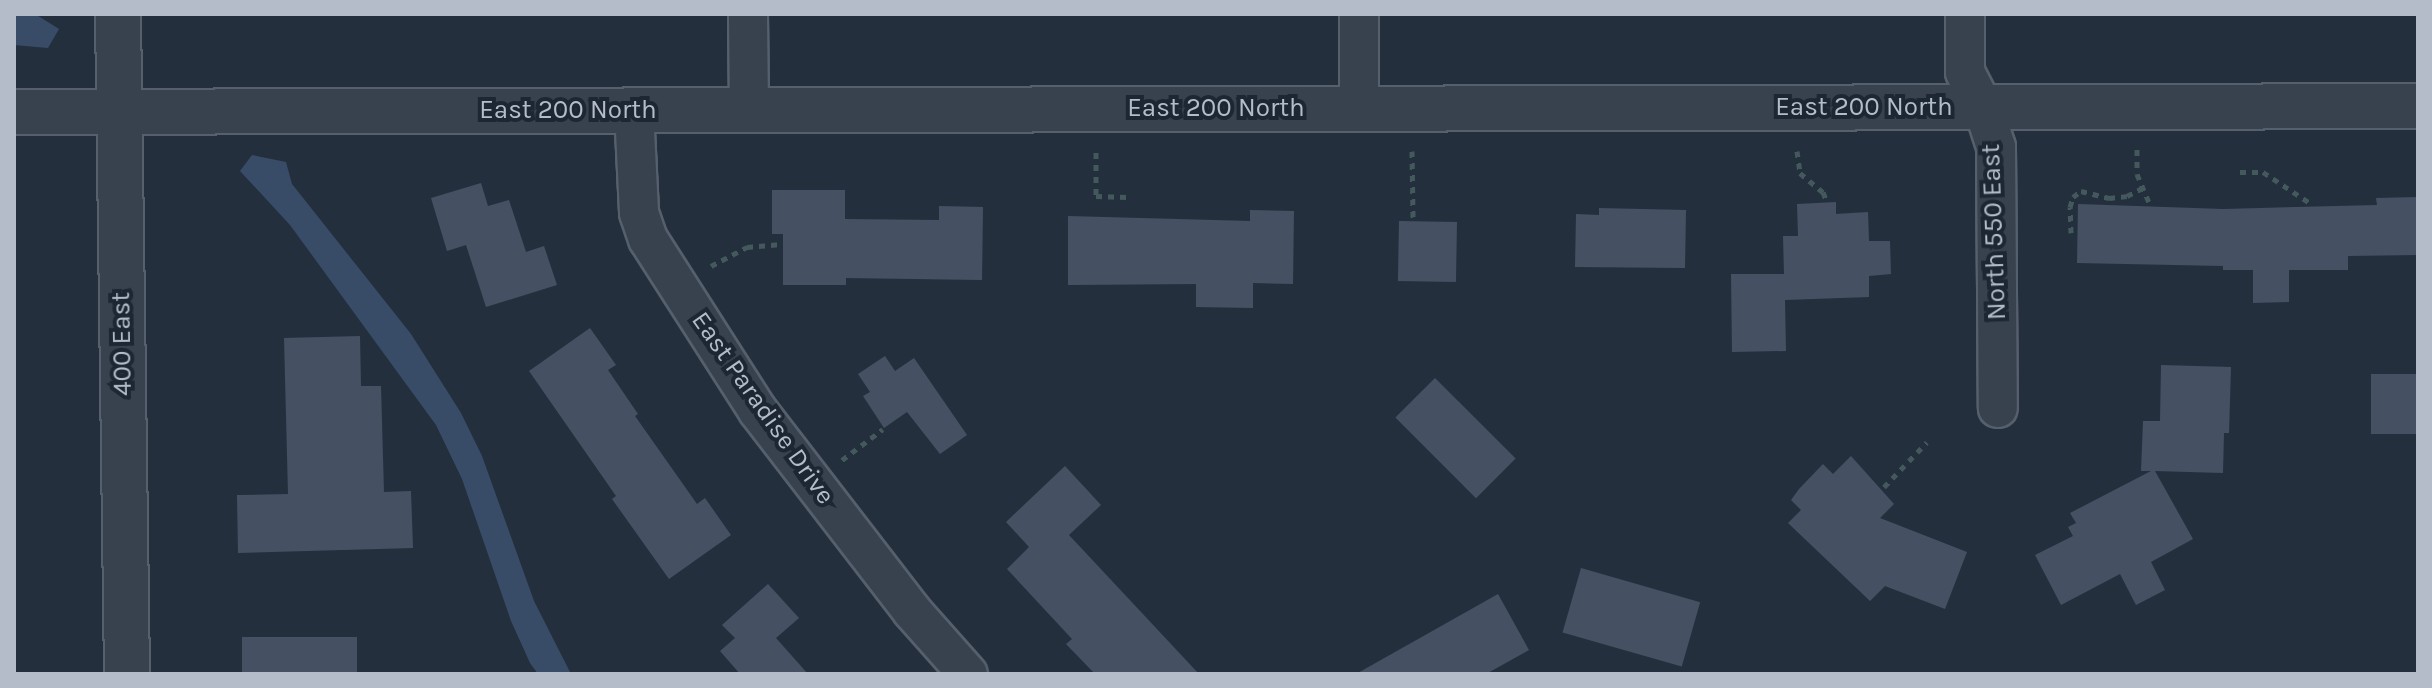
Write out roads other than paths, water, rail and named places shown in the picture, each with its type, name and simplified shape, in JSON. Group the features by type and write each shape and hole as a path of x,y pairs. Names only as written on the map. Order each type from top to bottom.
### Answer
{"street":[{"name":"400 East","path":"118,14 127,674"},
{"path":"748,14 749,110"},
{"path":"1359,14 1359,108"},
{"name":"North 550 East","path":"1965,14 1965,72 1983,107 1996,147 1998,408"},
{"name":"East 200 North","path":"14,112 2418,106"},
{"name":"East Paradise Drive","path":"634,110 639,213 648,239 758,411 912,611 968,674"}],"water":[{"path":"14,14 35,14 59,29 48,48 14,45"},
{"path":"252,155 286,162 292,184 411,334 461,413 482,456 534,601 571,674 538,674 530,663 511,621 462,479 436,425 290,225 240,171"}]}
